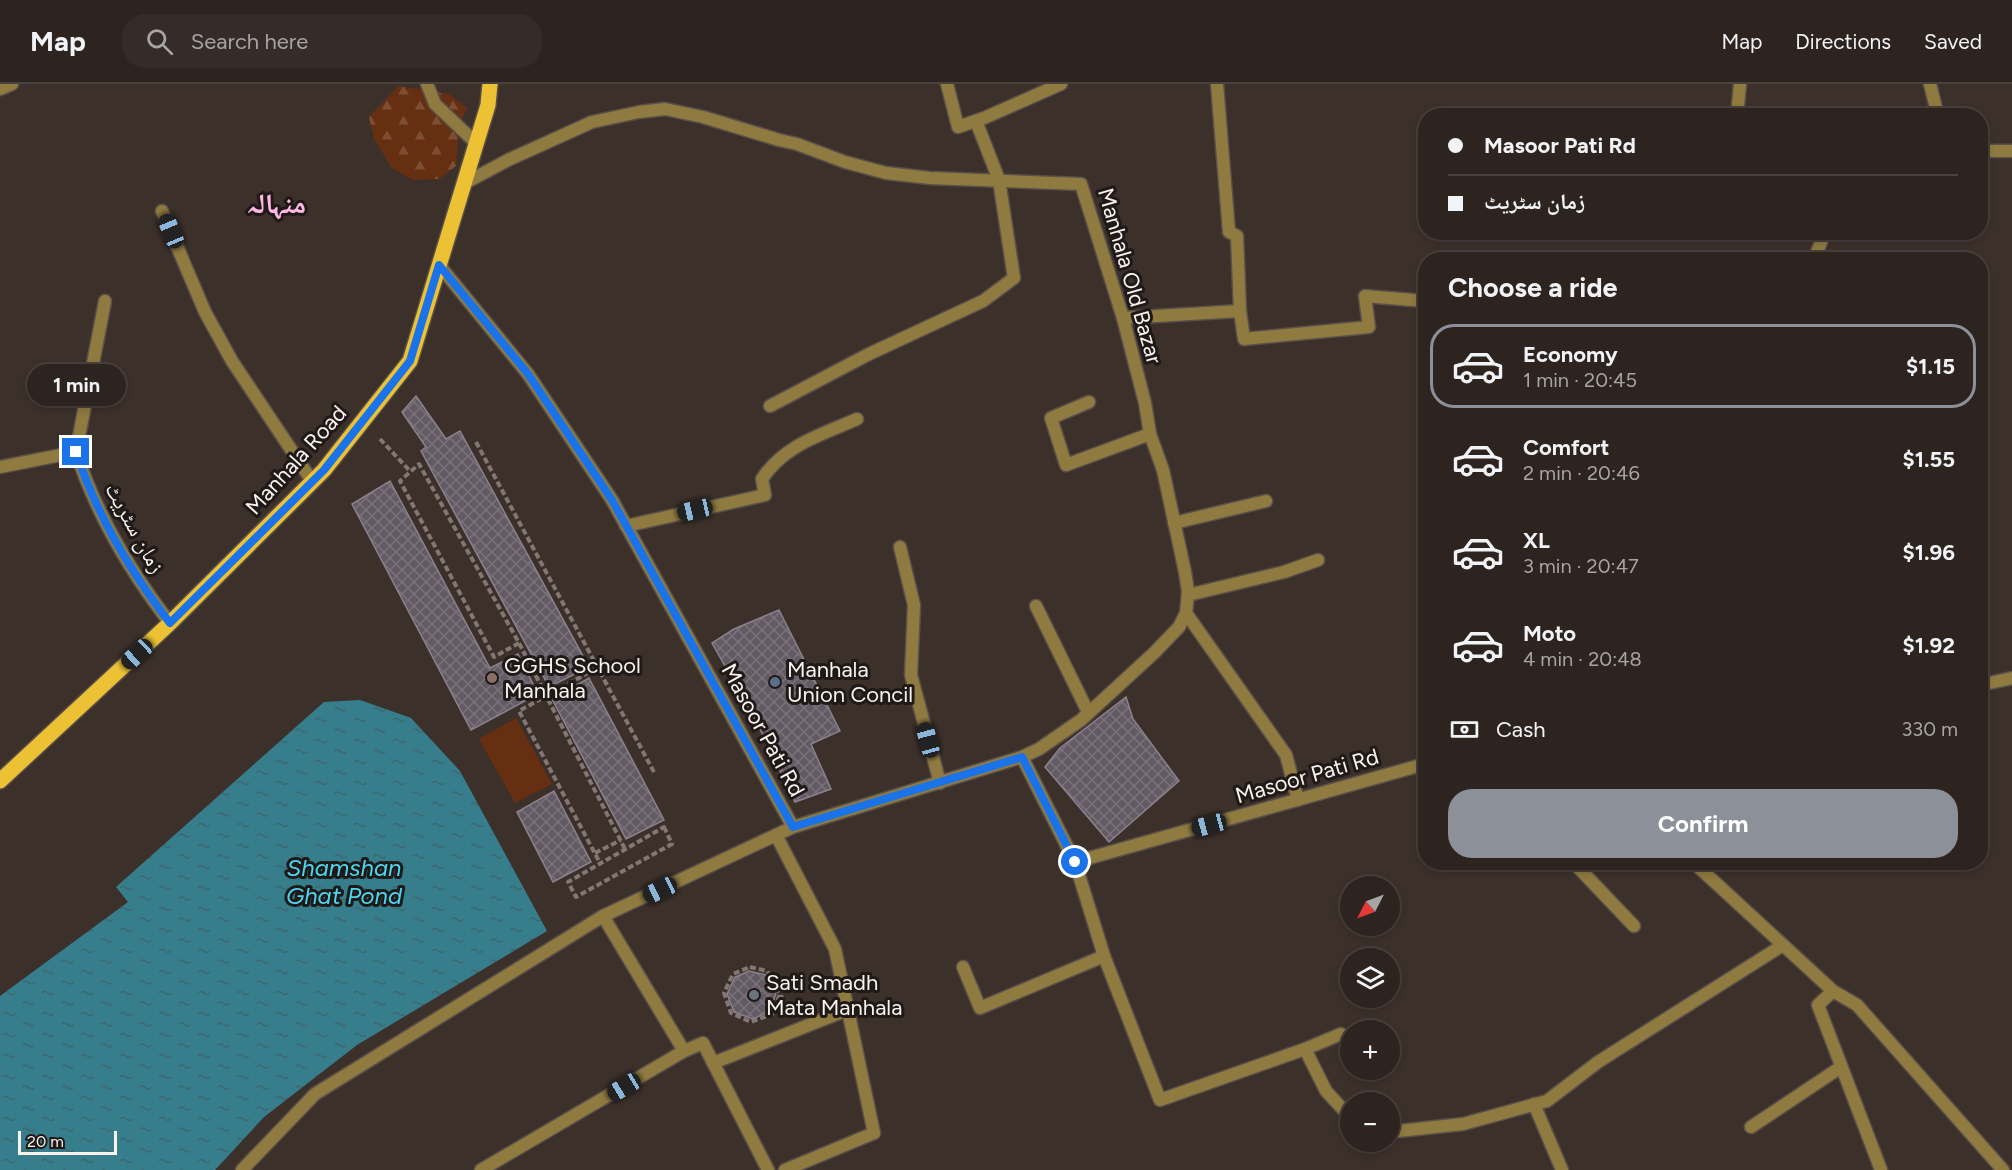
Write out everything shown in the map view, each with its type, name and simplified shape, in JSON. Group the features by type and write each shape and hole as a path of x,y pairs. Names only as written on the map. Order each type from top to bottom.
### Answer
{"main road":[{"name":"Manhala Road","path":"0,781 170,623 324,470 410,361 477,144 488,105 490,84"}],"street":[{"path":"0,89 12,84"},
{"path":"427,84 435,104 477,144"},
{"path":"946,84 958,127 1061,84"},
{"path":"1217,84 1229,232 1237,236 1240,311 1244,339 1370,327 1365,296 1418,300"},
{"path":"1738,108 1740,84"},
{"path":"1930,84 1936,108"},
{"name":"Manhala Old Bazar","path":"465,183 508,160 592,122 665,109 703,117 779,141 797,144 845,162 886,173 930,178 1081,184 1123,318 1145,403 1150,434 1163,470 1188,595 1186,613 1172,636 1081,720 1040,749 1022,757"},
{"path":"770,406 869,354 983,301 1014,278 999,180 976,121"},
{"path":"1988,151 2012,152"},
{"path":"162,211 205,312 232,361 312,481"},
{"name":"Masoor Pati Rd","path":"439,265 528,374 612,500 793,827 1022,757"},
{"path":"0,467 76,452 105,301"},
{"path":"1123,318 1240,311"},
{"path":"1089,402 1051,418 1066,465 1150,434"},
{"path":"626,526 765,495 762,478 771,465 792,447 856,419"},
{"name":"زمان سٹریٹ","path":"76,452 99,511 129,566 170,623"},
{"path":"1174,523 1266,501"},
{"path":"900,547 914,605 911,675 940,783"},
{"path":"1188,595 1284,572 1318,560"},
{"path":"1036,606 1088,712"},
{"path":"1186,613 1286,755 1298,800"},
{"path":"1988,683 2012,678"},
{"path":"1022,757 1075,862 1104,956 1160,1100 1340,1034"},
{"name":"Masoor Pati Rd","path":"1075,862 1298,800 1418,770"},
{"path":"242,1170 315,1094 603,916 793,827"},
{"path":"776,835 835,949 874,1133 785,1170"},
{"path":"1581,870 1634,926"},
{"path":"1702,870 1833,991 1857,1005 2002,1170"},
{"path":"603,916 684,1051"},
{"path":"1400,1131 1463,1124 1547,1101 1598,1062 1783,945"},
{"path":"963,967 980,1008 1104,956"},
{"path":"1833,991 1818,1005 1881,1170"},
{"path":"713,1063 847,1010"},
{"path":"482,1170 684,1051 703,1043 768,1170"},
{"path":"1305,1049 1326,1091 1340,1106"},
{"path":"1751,1127 1841,1067"},
{"path":"1534,1104 1562,1170"}],"path":[{"path":"362,421 410,471"},
{"path":"476,442 654,774"},
{"path":"519,643 494,657 400,481 419,464 519,643 625,849"},
{"path":"597,668 519,711 600,863"},
{"path":"664,827 672,844 576,897 568,882 600,863 664,827"},
{"path":"595,853 621,840"},
{"path":"750,967 767,971 780,994 772,1014 751,1022 731,1013 724,993 733,974 750,967"}],"green space":[{"path":"399,86 449,94 467,108 459,127 456,166 439,179 413,180 392,168 374,139 369,117"},
{"path":"516,718 552,784 515,803 479,739"}],"water":[{"name":"Shamshan Ghat Pond","path":"360,700 411,718 460,771 547,931 357,1045 264,1117 215,1170 0,1170 0,996 128,902 116,887 324,702"}],"building":[{"path":"416,396 446,439 460,431 589,667 549,687 421,451 426,447 402,412"},
{"path":"390,481 490,668 518,654 538,694 471,730 352,504"},
{"name":"Manhala Union Concil","path":"779,610 840,731 811,744 831,789 795,802 756,721 712,643 734,629"},
{"path":"589,678 664,820 626,839 552,699"},
{"path":"1126,697 1133,719 1179,781 1109,842 1045,767 1060,748"},
{"path":"554,791 591,862 553,882 517,812"},
{"path":"749,971 766,975 776,993 770,1011 753,1019 734,1012 727,994 735,977"}],"place":[{"name":"GGHS School Manhala","path":"492,678"},
{"name":"Manhala Union Concil","path":"775,682"},
{"name":"Sati Smadh Mata Manhala","path":"754,995"}],"district":[{"name":"منہالہ","path":"276,203"}],"route":[{"path":"76,452 85,479 113,537 129,566 170,623 324,470 410,361 439,265 528,374 612,500 793,827 1022,757 1075,862"}]}
